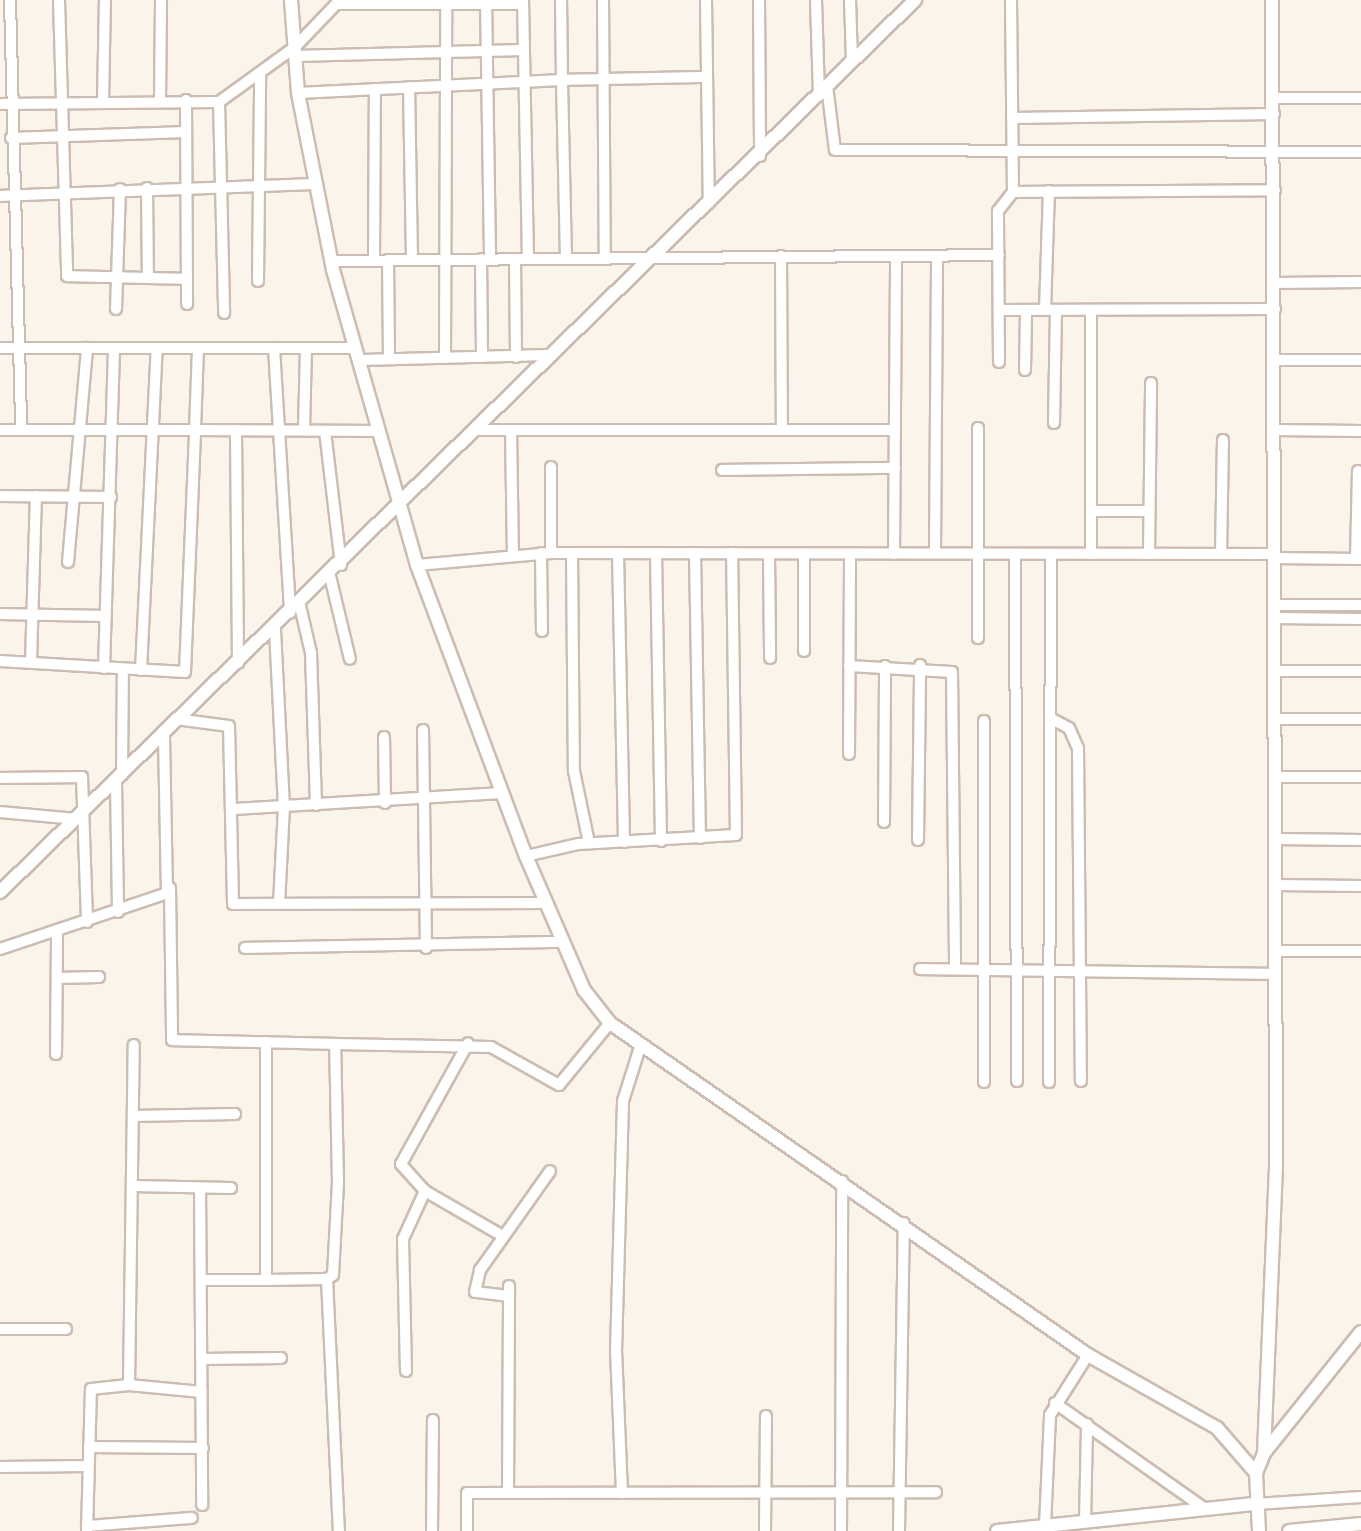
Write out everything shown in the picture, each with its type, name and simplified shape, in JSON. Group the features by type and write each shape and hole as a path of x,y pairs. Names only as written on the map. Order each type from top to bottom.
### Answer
{"street":[{"path":"10,0 4,104 11,138 15,195 21,430"},
{"path":"59,0 60,192 67,276 187,279"},
{"path":"103,102 105,0"},
{"path":"160,99 161,0"},
{"path":"291,0 298,93 331,261 417,565 561,942 610,1023 904,1221 1088,1355 1217,1428 1256,1473"},
{"path":"561,0 566,258"},
{"path":"603,0 605,258"},
{"path":"706,0 709,205"},
{"path":"759,0 760,158"},
{"path":"816,0 823,90 835,150 1012,154 1361,152"},
{"path":"850,0 852,60"},
{"path":"0,892 176,719 275,630 655,254 760,158 852,60 915,0"},
{"path":"999,362 998,211 1013,192 1011,0"},
{"path":"1264,1453 1276,974 1272,0"},
{"path":"4,104 160,99 219,102 295,52 338,2 523,2 528,258"},
{"path":"445,358 446,2"},
{"path":"482,357 486,2"},
{"path":"295,52 523,50"},
{"path":"258,281 260,76"},
{"path":"298,93 562,80 707,77"},
{"path":"409,87 412,260"},
{"path":"374,260 375,89"},
{"path":"1274,98 1361,98"},
{"path":"186,100 187,304"},
{"path":"219,102 224,313"},
{"path":"1012,118 1274,114"},
{"path":"11,138 186,132"},
{"path":"0,196 120,189 316,184"},
{"path":"147,188 148,277"},
{"path":"116,309 120,189"},
{"path":"1013,192 1275,190"},
{"path":"1049,191 1054,423"},
{"path":"331,261 605,258 655,254 999,255"},
{"path":"781,256 782,428"},
{"path":"894,554 896,256"},
{"path":"935,552 937,256"},
{"path":"515,259 516,357"},
{"path":"388,260 389,359"},
{"path":"1275,283 1361,282"},
{"path":"999,310 1275,309"},
{"path":"1025,370 1026,310"},
{"path":"1091,310 1091,554"},
{"path":"0,348 306,348 389,359 551,355"},
{"path":"68,562 87,348"},
{"path":"104,668 114,348"},
{"path":"141,670 157,348"},
{"path":"0,661 185,672 198,348"},
{"path":"274,348 275,428 295,610 311,653 316,805"},
{"path":"304,430 306,348"},
{"path":"1274,360 1361,360"},
{"path":"1149,554 1151,383"},
{"path":"0,430 275,428 379,431"},
{"path":"978,428 978,638"},
{"path":"236,430 239,665"},
{"path":"474,430 895,430"},
{"path":"511,430 513,553"},
{"path":"1274,430 1361,431"},
{"path":"325,431 341,565"},
{"path":"1221,554 1223,440"},
{"path":"542,631 551,467"},
{"path":"722,470 895,468"},
{"path":"417,565 513,553 1221,554 1358,559 1358,471"},
{"path":"0,496 111,497"},
{"path":"31,662 36,496"},
{"path":"1091,511 1149,511"},
{"path":"572,553 574,771 589,843"},
{"path":"618,553 624,842"},
{"path":"656,553 661,841"},
{"path":"695,553 700,838"},
{"path":"526,856 589,843 732,837 737,829 732,553"},
{"path":"769,554 770,658"},
{"path":"849,754 850,554"},
{"path":"1049,1082 1051,554"},
{"path":"804,555 804,651"},
{"path":"1015,555 1017,1081"},
{"path":"330,576 350,659"},
{"path":"1274,611 1361,605"},
{"path":"1274,611 1361,619"},
{"path":"0,614 106,616"},
{"path":"275,630 284,806 279,904"},
{"path":"849,666 920,665 949,669 954,677 955,969"},
{"path":"918,840 920,665"},
{"path":"884,822 885,666"},
{"path":"118,912 123,669"},
{"path":"1274,671 1361,671"},
{"path":"1050,718 1069,728 1078,748 1081,1081"},
{"path":"176,719 229,726 234,809 230,900 279,904 428,906 545,903"},
{"path":"1274,719 1361,719"},
{"path":"984,721 984,1082"},
{"path":"423,730 428,906 426,948"},
{"path":"164,731 172,1040 468,1043 505,1052 559,1085 610,1023"},
{"path":"384,737 385,803"},
{"path":"0,778 82,777 87,922"},
{"path":"1275,777 1361,777"},
{"path":"234,809 426,803 502,793"},
{"path":"0,812 81,815"},
{"path":"1275,839 1361,840"},
{"path":"1275,885 1361,886"},
{"path":"0,949 118,912 170,888"},
{"path":"56,1054 57,930"},
{"path":"245,948 426,948 561,942"},
{"path":"1276,951 1361,951"},
{"path":"920,969 1276,974"},
{"path":"57,978 99,977"},
{"path":"266,1042 266,1280"},
{"path":"468,1043 402,1158 425,1191 501,1235 511,1233 550,1171"},
{"path":"201,1280 327,1279 333,1275 338,1182 335,1044"},
{"path":"622,1493 616,1352 623,1101 641,1044"},
{"path":"129,1385 134,1045"},
{"path":"133,1116 235,1114"},
{"path":"841,1531 842,1179"},
{"path":"133,1186 231,1188"},
{"path":"200,1188 202,1505"},
{"path":"406,1371 403,1239 425,1191"},
{"path":"899,1531 904,1221"},
{"path":"501,1235 475,1292 509,1291 508,1493"},
{"path":"327,1279 339,1531"},
{"path":"0,1329 66,1329"},
{"path":"1259,1531 1256,1473 1264,1453 1361,1332"},
{"path":"1045,1526 1047,1432 1055,1403 1088,1355"},
{"path":"202,1359 281,1358"},
{"path":"192,1518 87,1528 92,1386 129,1385 202,1392"},
{"path":"1055,1403 1205,1509"},
{"path":"765,1531 766,1416"},
{"path":"432,1531 433,1420"},
{"path":"1085,1522 1087,1424"},
{"path":"89,1447 203,1448"},
{"path":"0,1467 88,1466"},
{"path":"467,1531 467,1493 936,1492"},
{"path":"997,1531 1256,1504 1361,1497"},
{"path":"1289,1531 1361,1524"}]}
